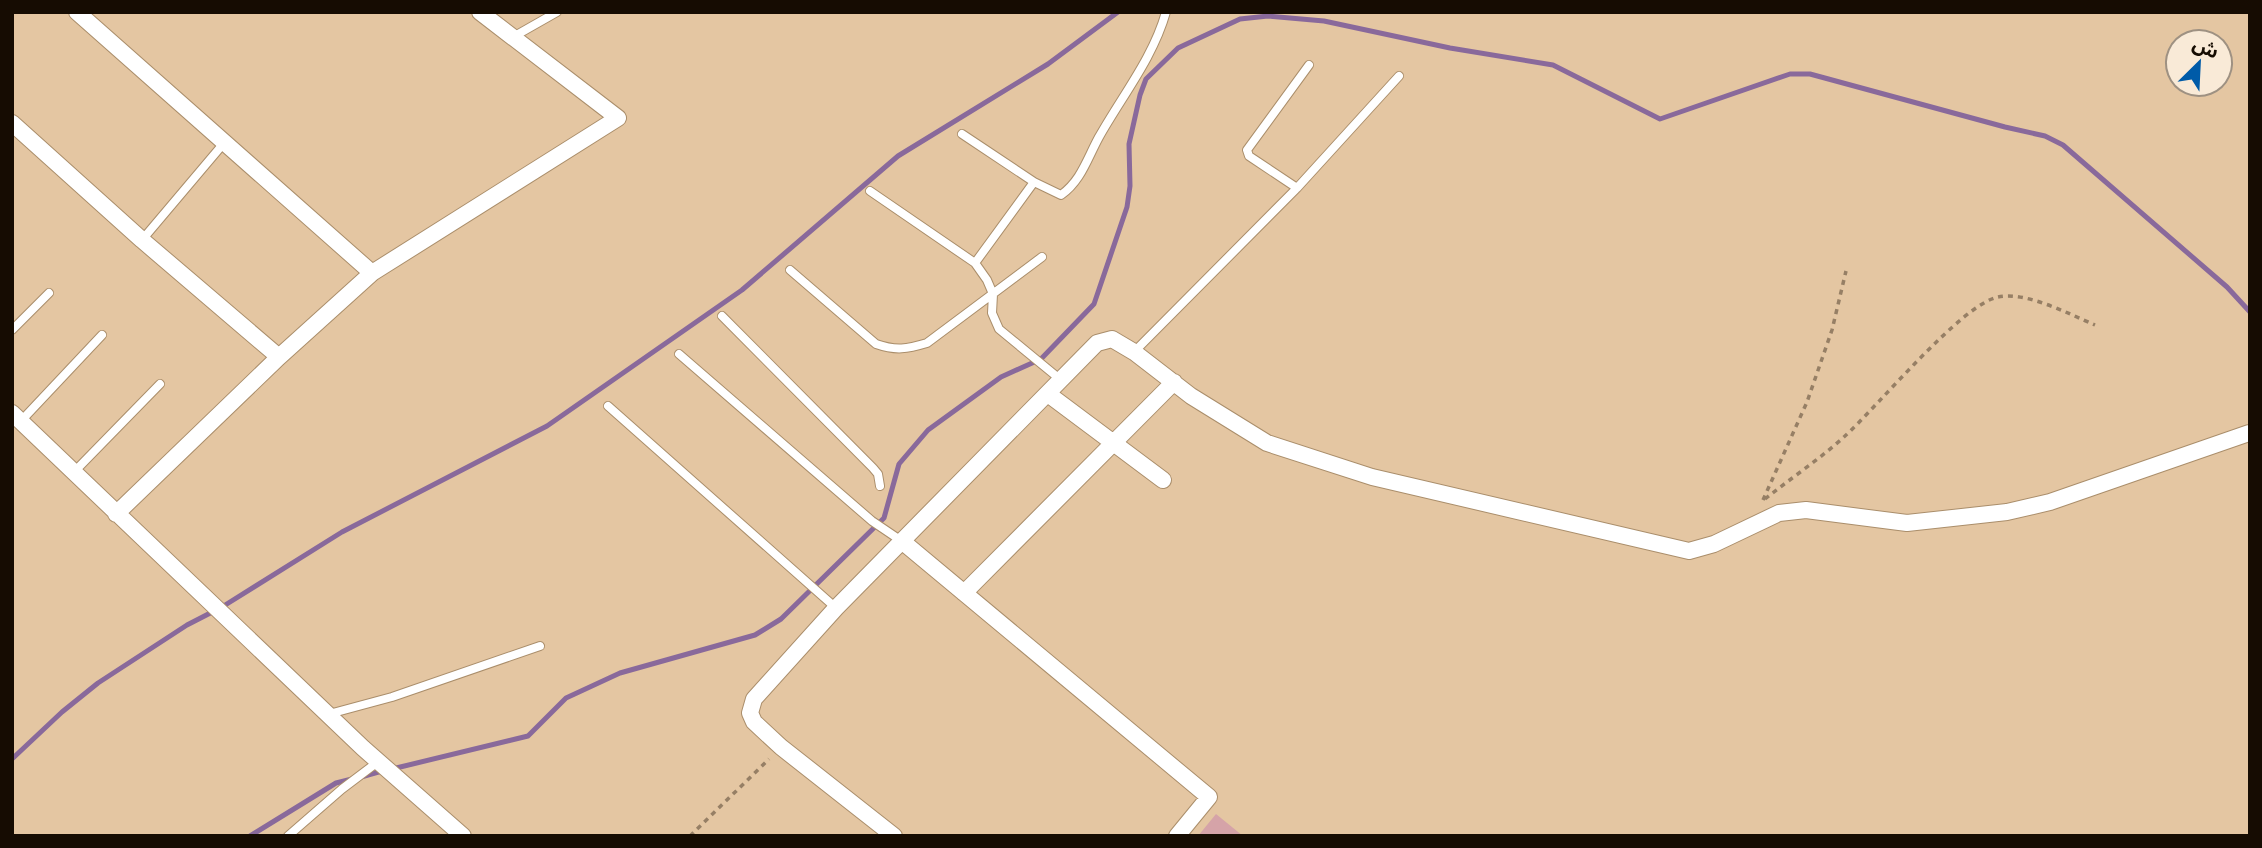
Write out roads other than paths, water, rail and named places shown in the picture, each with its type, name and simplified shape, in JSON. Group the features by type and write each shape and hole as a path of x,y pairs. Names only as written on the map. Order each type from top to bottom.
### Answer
{"street":[{"path":"77,12 372,273"},
{"path":"116,514 279,357 372,273 618,118 480,12"},
{"path":"12,123 142,240 279,357"},
{"path":"894,836 781,747 754,722 750,707 754,699 836,608 1097,343 1105,340 1112,339 1134,352 1174,383 1267,443 1373,477 1689,551 1714,544 1779,513 1806,510 1907,523 2007,512 2050,502 2250,434"},
{"path":"964,593 1174,383"},
{"path":"1048,394 1163,480"},
{"path":"17,417 363,748 463,836"},
{"path":"903,542 1209,797 1177,836"}],"lane":[{"path":"513,37 557,12"},
{"path":"962,134 1034,182 1060,195 1071,188 1080,176 1153,46 1166,12"},
{"path":"1297,188 1249,156 1247,150 1309,65"},
{"path":"1134,352 1297,188 1399,76"},
{"path":"142,240 224,143"},
{"path":"975,263 1034,182"},
{"path":"870,191 975,263 993,294 992,313 999,329 1061,380"},
{"path":"790,270 876,344 891,350 904,350 927,343 1042,257"},
{"path":"12,330 48,293"},
{"path":"722,316 873,468 878,474 880,486"},
{"path":"17,417 102,335"},
{"path":"679,354 872,521 903,542"},
{"path":"75,471 160,384"},
{"path":"608,406 836,608"},
{"path":"329,714 392,697 540,646"},
{"path":"288,836 379,761"}],"waterway":[{"path":"12,759 62,712 98,683 187,625 222,607 342,532 547,426 742,290 898,156 1048,64 1118,12"},
{"path":"392,769 528,736 566,698 620,673 755,635 781,619 884,518 899,464 928,430 1001,377 1041,359 1094,304 1127,207 1130,186 1129,144 1146,79 1178,48 1240,19 1268,16 1324,21 1450,48 1553,65 1660,119 1790,74 1810,74 2045,136 2063,145 2227,287 2250,312"},
{"path":"361,777 382,771"},
{"path":"250,836 336,783 352,779"}]}
